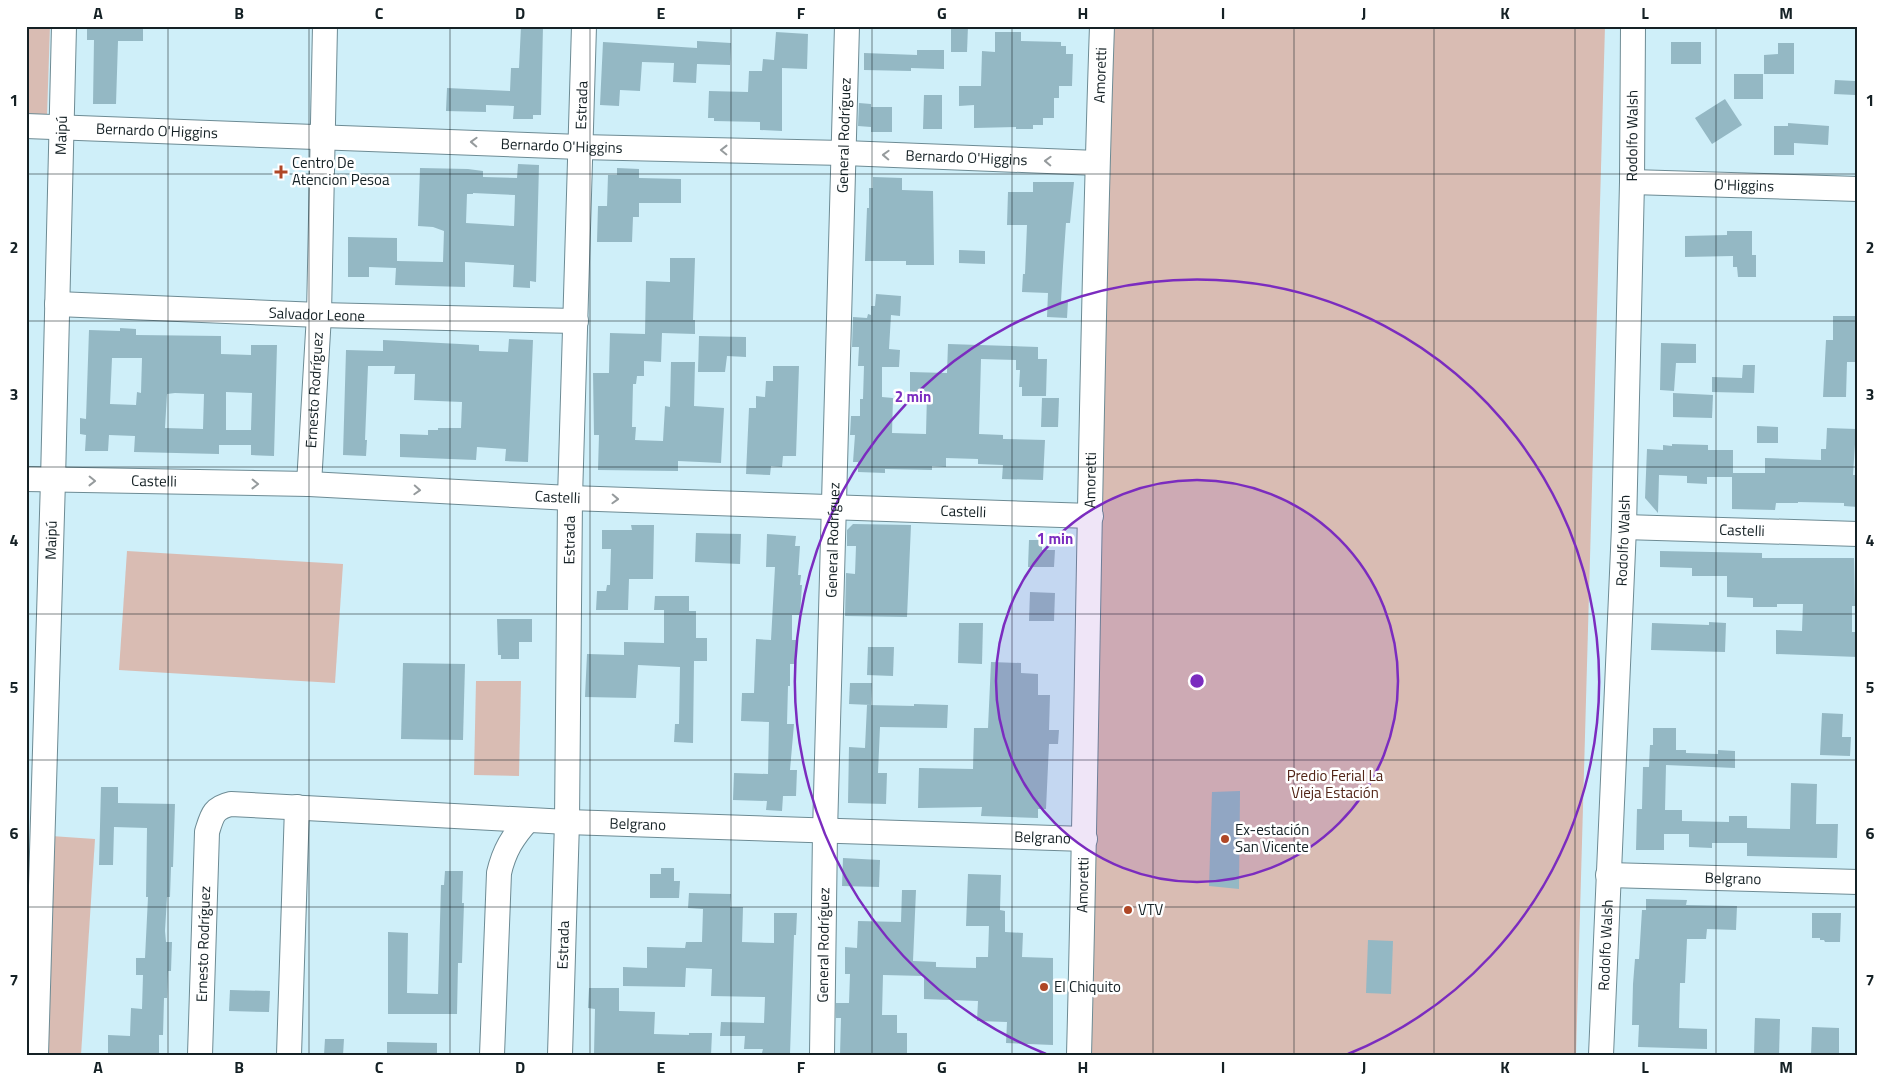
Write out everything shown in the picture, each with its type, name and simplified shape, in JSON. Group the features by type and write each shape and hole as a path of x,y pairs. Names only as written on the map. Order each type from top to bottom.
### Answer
{"street":[{"name":"Maipú","path":"36,1055 34,818 53,480 64,26"},
{"name":"Ernesto Rodríguez","path":"309,484 319,315 325,26"},
{"name":"Estrada","path":"560,1055 567,822 570,498 584,26"},
{"name":"General Rodríguez","path":"822,1055 825,832 847,26"},
{"name":"Amoretti","path":"1079,1055 1085,839 1097,163 1102,26"},
{"name":"Rodolfo Walsh","path":"1601,1055 1624,527 1632,182 1633,26"},
{"name":"Bernardo O'Higgins","path":"26,126 580,147 844,153 1097,163"},
{"name":"O'Higgins","path":"1632,182 1858,189"},
{"name":"Salvador Leone","path":"57,304 319,315 576,321"},
{"name":"Castelli","path":"26,479 309,484 570,498 1091,516"},
{"name":"Castelli","path":"1624,527 1858,534"},
{"name":"Belgrano","path":"207,832 212,815 221,806 231,804 567,822 825,832 1085,839"},
{"path":"289,1055 296,807"},
{"path":"492,1055 499,873 504,854 514,835 528,820"},
{"name":"Ernesto Rodríguez","path":"200,1055 207,832"},
{"name":"Belgrano","path":"1608,875 1858,882"}],"green space":[{"path":"26,26 50,26 47,116 26,116"},
{"name":"Predio Ferial La Vieja Estación","path":"1113,26 1605,26 1576,1055 1083,1055"},
{"path":"127,551 343,564 335,683 119,670"},
{"path":"476,681 521,681 519,776 474,775"},
{"path":"51,836 95,839 81,1055 43,1055"}],"building":[{"path":"87,26 143,27 143,41 118,41 116,104 93,104 94,40 87,40"},
{"path":"521,26 543,26 541,115 533,115 533,119 513,119 514,106 486,105 486,112 446,111 447,88 510,91 511,68 519,68"},
{"path":"951,26 968,26 967,52 951,52"},
{"path":"776,32 808,34 807,69 782,68 782,131 760,130 760,122 714,121 714,118 708,118 709,91 748,92 749,71 762,71 763,59 774,60"},
{"path":"995,32 1021,32 1021,41 1061,42 1061,46 1066,46 1066,54 1073,54 1072,86 1059,86 1059,98 1054,98 1054,118 1043,118 1043,125 1033,125 1033,129 1016,129 1016,127 974,128 974,105 959,106 959,86 981,86 982,51 995,52"},
{"path":"697,41 731,43 730,65 697,64 696,83 673,82 674,63 642,62 640,91 620,90 619,106 600,105 603,42 697,48"},
{"path":"1671,42 1701,42 1701,64 1671,64"},
{"path":"1778,43 1794,43 1794,74 1764,74 1764,55 1778,54"},
{"path":"917,50 944,50 944,69 911,68 911,71 864,70 864,53 917,55"},
{"path":"1734,74 1763,74 1763,99 1734,99"},
{"path":"1835,80 1855,81 1855,95 1834,94"},
{"path":"924,95 942,95 942,129 923,129"},
{"path":"1725,99 1742,125 1712,144 1695,118"},
{"path":"859,103 871,104 871,107 892,107 892,132 871,132 871,127 858,126"},
{"path":"1788,123 1829,126 1828,145 1794,143 1794,155 1774,155 1774,126 1788,126"},
{"path":"518,164 539,165 536,282 530,281 530,288 513,287 514,265 465,262 465,287 395,285 396,268 369,267 369,277 348,277 348,237 397,238 397,261 443,262 444,231 433,227 418,226 420,168 468,169 483,171 483,177 517,178","holes":["467,194 515,195 514,226 466,223"]},
{"path":"617,168 639,169 639,178 681,179 681,203 639,203 639,217 633,217 632,242 597,242 598,206 607,206 608,175 617,175"},
{"path":"873,177 902,178 902,190 933,191 934,265 906,265 906,261 865,261 867,208 869,208 869,188 873,188"},
{"path":"1033,182 1074,182 1070,223 1066,223 1061,301 1068,301 1067,318 1047,317 1048,293 1022,292 1023,274 1025,274 1027,225 1007,225 1008,192 1033,192"},
{"path":"1727,231 1752,231 1752,255 1756,255 1756,277 1738,277 1737,267 1733,267 1733,256 1685,257 1685,236 1727,235"},
{"path":"959,250 985,251 985,264 959,263"},
{"path":"670,258 695,258 693,320 695,320 695,334 662,333 661,362 644,361 644,376 637,376 636,384 633,384 632,427 636,427 635,440 663,441 665,406 670,407 671,362 695,362 694,406 724,408 721,463 678,461 678,471 598,470 599,435 594,435 593,373 609,373 610,333 645,334 646,281 670,282"},
{"path":"876,294 901,296 900,316 891,315 889,349 900,350 899,367 882,367 882,397 893,398 892,433 926,434 927,393 910,393 910,372 947,373 948,344 1038,347 1038,359 1047,359 1046,396 1022,396 1022,387 1019,387 1020,370 1016,370 1016,360 981,359 979,434 1003,435 1003,439 1045,440 1043,480 1002,479 1003,465 978,464 978,459 946,458 946,467 932,466 932,470 885,469 885,473 858,472 858,462 853,462 855,435 850,435 851,416 860,416 860,399 863,399 864,366 858,366 859,347 852,347 853,317 867,318 868,314 871,315 871,306 875,306"},
{"path":"1833,316 1855,316 1855,341 1858,341 1858,362 1847,362 1846,397 1823,397 1826,340 1833,340"},
{"path":"120,328 136,329 136,335 221,336 221,354 251,355 251,345 277,345 274,456 251,455 251,445 219,445 219,454 134,452 135,436 109,435 108,451 85,451 86,435 80,434 80,418 86,419 89,330 120,331","holes":["112,358 142,358 141,393 137,392 136,405 110,404","226,392 252,393 251,430 226,430","167,394 204,394 203,429 165,428"]},
{"path":"699,336 746,337 746,357 727,356 725,372 698,372"},
{"path":"509,339 533,340 528,462 505,461 506,449 477,447 476,460 400,457 400,434 428,435 428,430 461,428 462,402 414,400 415,374 394,374 395,366 368,366 366,456 343,455 346,350 383,351 383,340 479,345 479,351 508,352"},
{"path":"1661,343 1696,344 1696,363 1676,363 1674,391 1660,390"},
{"path":"1743,365 1755,365 1754,393 1712,392 1712,377 1742,378"},
{"path":"773,366 799,366 796,456 783,456 782,467 771,466 770,475 746,474 749,408 756,408 756,396 765,397 766,381 773,381"},
{"path":"1673,393 1713,395 1712,418 1673,417"},
{"path":"1042,398 1059,398 1058,427 1041,427"},
{"path":"1757,426 1778,427 1778,443 1757,443"},
{"path":"1827,428 1856,429 1853,475 1858,475 1858,507 1844,506 1844,503 1798,502 1776,503 1775,510 1732,509 1732,477 1707,477 1707,484 1687,483 1687,476 1659,475 1658,513 1645,498 1647,449 1663,450 1663,445 1672,446 1672,444 1708,445 1708,450 1733,450 1733,473 1765,473 1765,458 1821,460 1821,449 1826,449"},
{"path":"853,524 911,525 907,617 845,616 846,573 855,574 856,546 847,546 847,530"},
{"path":"631,525 654,525 653,579 629,579 628,610 596,610 597,591 606,591 607,585 610,585 611,549 602,549 602,530 632,530"},
{"path":"696,533 741,534 740,564 695,562"},
{"path":"767,534 796,536 795,546 800,546 798,575 801,575 800,585 802,585 800,615 792,615 792,640 796,640 796,664 790,664 787,724 794,724 790,770 797,770 796,796 783,796 782,811 766,810 767,801 733,800 734,773 768,774 769,722 741,721 742,693 754,693 756,639 771,640 775,567 766,567"},
{"path":"1029,540 1042,540 1042,550 1055,550 1054,567 1028,567"},
{"path":"1660,551 1762,553 1762,558 1854,558 1855,606 1852,606 1852,632 1858,632 1858,657 1776,654 1776,630 1802,631 1803,604 1777,604 1777,607 1753,607 1753,598 1727,597 1727,576 1692,576 1692,568 1660,567"},
{"path":"1030,592 1055,593 1054,621 1029,621"},
{"path":"655,596 689,596 689,611 696,611 696,638 707,638 707,661 694,661 693,743 674,742 675,724 679,724 680,667 638,665 636,698 585,697 587,654 624,655 624,642 664,643 664,610 654,610"},
{"path":"497,619 532,619 532,642 519,642 519,659 501,659 501,655 498,655"},
{"path":"1709,622 1726,623 1725,652 1651,650 1652,623 1709,625"},
{"path":"959,623 983,623 982,664 958,663"},
{"path":"868,647 894,647 893,676 867,675"},
{"path":"991,662 1021,663 1021,673 1038,674 1038,695 1050,695 1049,730 1059,730 1058,744 1049,744 1046,809 1038,809 1038,818 981,816 982,807 918,808 919,768 973,769 974,728 988,728"},
{"path":"403,663 465,664 463,740 401,739"},
{"path":"850,683 872,683 871,705 849,704"},
{"path":"914,704 948,705 947,728 880,727 878,773 887,773 886,804 848,803 849,747 865,748 867,705 914,706"},
{"path":"1822,713 1843,714 1842,737 1851,737 1850,756 1820,755"},
{"path":"1653,728 1676,728 1676,750 1686,750 1686,753 1718,754 1718,750 1735,751 1735,768 1666,765 1665,810 1682,810 1682,821 1729,822 1729,816 1747,816 1747,828 1790,829 1791,783 1817,784 1816,824 1838,824 1837,858 1747,856 1747,843 1712,843 1712,848 1689,847 1689,834 1664,834 1664,850 1636,850 1637,809 1642,809 1643,767 1649,767 1650,745 1653,745"},
{"path":"101,787 118,787 118,803 175,804 173,867 171,867 170,897 167,897 165,931 166,942 172,942 171,971 168,971 167,998 164,998 163,1035 159,1035 159,1055 108,1054 108,1035 130,1036 131,1008 142,1009 143,975 136,975 136,958 145,958 148,897 146,897 147,828 114,827 113,865 99,865"},
{"name":"Ex-estación San Vicente","path":"1240,791 1239,889 1209,886 1212,792"},
{"path":"843,858 880,860 879,887 842,886"},
{"path":"661,868 674,868 674,881 680,881 679,898 650,898 650,874 661,874"},
{"path":"445,871 463,871 462,963 458,963 457,1014 388,1014 388,932 408,933 407,993 438,994 441,885 444,885"},
{"path":"968,874 1001,875 1000,910 1005,911 1005,932 1023,933 1022,957 1053,958 1053,1045 1006,1043 1007,1022 977,1021 978,1001 924,999 924,976 883,975 882,1015 897,1015 897,1033 907,1033 907,1055 840,1055 841,1018 836,1018 836,1003 849,1003 850,974 845,974 845,947 857,948 858,921 901,922 902,890 916,890 913,961 936,962 936,967 976,968 976,957 988,957 989,926 966,926"},
{"path":"689,893 731,894 730,907 743,907 742,942 774,943 774,913 797,913 796,935 794,935 790,1054 762,1053 763,1049 744,1049 745,1036 720,1036 721,1022 764,1023 765,997 711,996 712,969 686,968 685,987 623,986 623,967 647,968 647,947 685,948 686,942 702,942 703,909 688,908"},
{"path":"1646,899 1687,900 1686,905 1737,906 1736,930 1707,929 1706,939 1687,939 1685,983 1680,983 1679,1028 1707,1029 1707,1049 1638,1047 1639,1025 1632,1025 1633,984 1635,959 1639,959 1642,910 1646,910"},
{"path":"1812,913 1841,913 1840,942 1825,942 1820,940 1820,938 1812,938"},
{"path":"1368,940 1393,941 1391,994 1366,993"},
{"path":"589,988 619,988 619,1011 655,1012 654,1034 689,1035 689,1033 712,1033 711,1055 594,1055 595,1009 588,1008"},
{"path":"230,990 270,991 269,1012 229,1011"},
{"path":"1755,1018 1780,1019 1779,1055 1754,1055"},
{"path":"1812,1027 1839,1028 1839,1055 1811,1055"},
{"path":"325,1039 344,1039 343,1055 324,1055"},
{"path":"387,1042 437,1043 437,1055 387,1055"}],"place":[{"name":"Centro De Atencion Pesoa","path":"281,172"},
{"name":"Ex-estación San Vicente","path":"1225,839"},
{"name":"VTV","path":"1128,910"},
{"name":"El Chiquito","path":"1044,987"}]}
